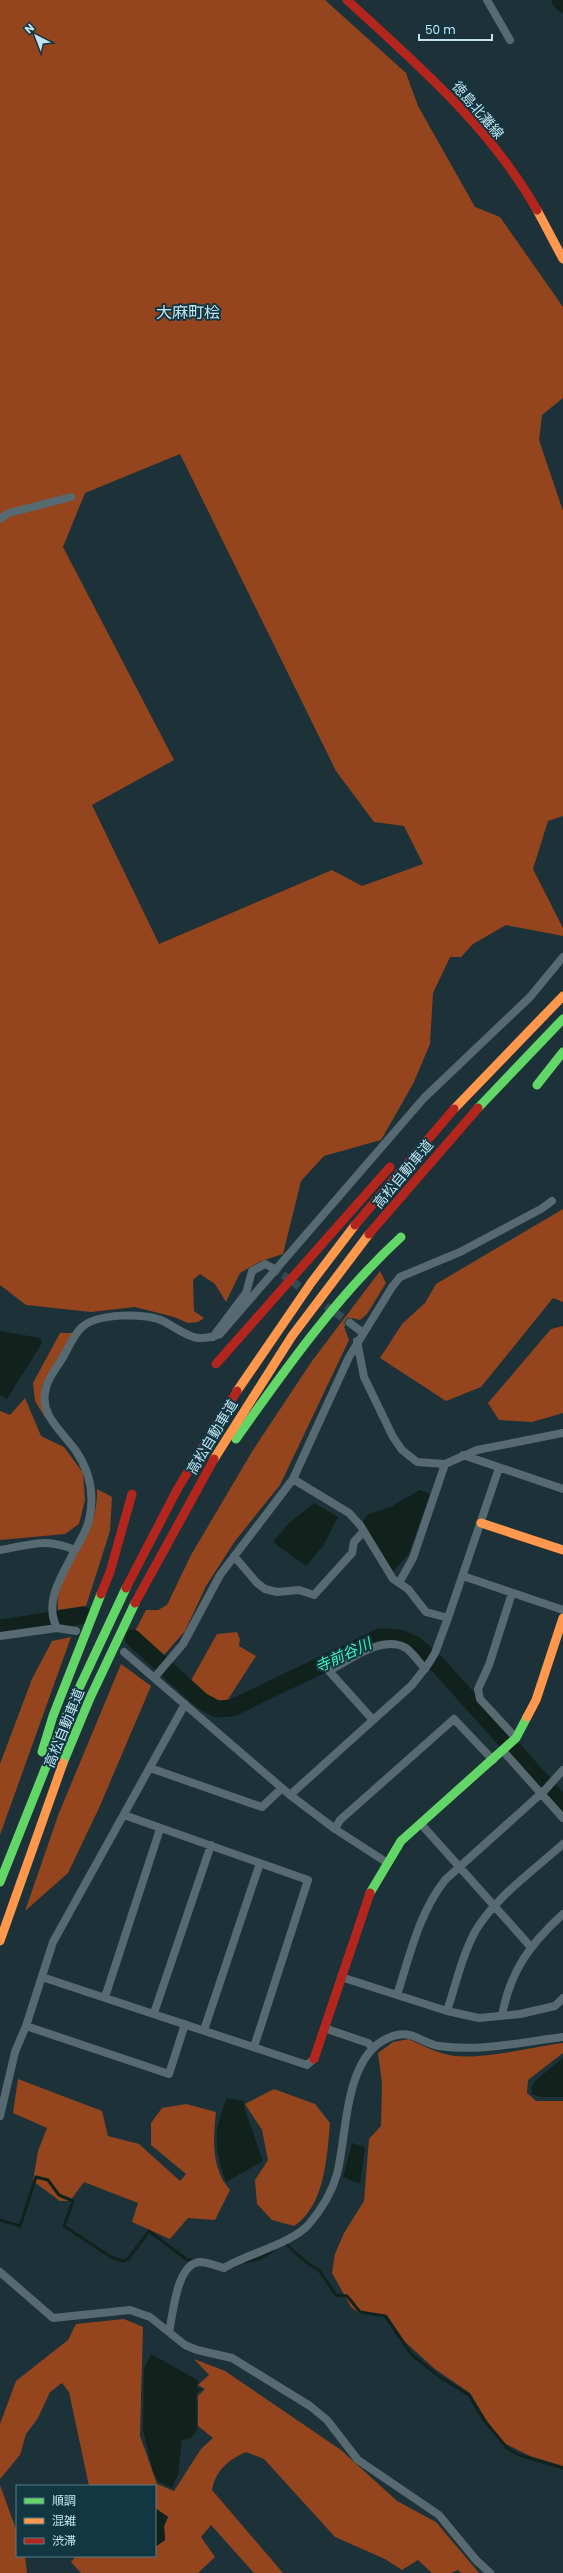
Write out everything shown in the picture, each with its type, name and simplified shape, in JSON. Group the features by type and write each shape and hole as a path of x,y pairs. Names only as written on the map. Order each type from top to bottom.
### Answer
{"main road":[{"name":"徳島北灘線","path":"347,0 432,79 498,154 525,190 563,259"},
{"name":"高松自動車道","path":"1,1880 92,1656 148,1543 191,1467 279,1327 386,1188 459,1103 563,996"},
{"name":"高松自動車道","path":"0,1941 22,1874 79,1725 105,1665 137,1599 199,1485 293,1334 347,1262 472,1114 563,1019"},
{"path":"537,1085 563,1052"},
{"path":"413,1142 459,1103"},
{"path":"216,1364 397,1159"},
{"path":"199,1485 248,1424 298,1352 379,1257 401,1237"},
{"path":"1,1880 54,1716 110,1572 132,1494"},
{"path":"481,1523 563,1550"},
{"path":"314,2059 372,1887 386,1862 401,1841 493,1760 509,1744 536,1700 563,1618"}],"street":[{"path":"487,0 510,40"},
{"path":"0,519 9,513 71,497"},
{"path":"56,1627 54,1616 54,1590 89,1521 92,1497 89,1476 76,1451 49,1416 45,1388 81,1328 92,1321 106,1316 135,1316 164,1321 183,1334 199,1339 212,1337 228,1328 424,1098 530,997 563,957"},
{"path":"154,1678 183,1644 220,1575 293,1479 338,1379 357,1341 400,1277 460,1252 541,1210 552,1201"},
{"path":"212,1337 246,1293 252,1271 265,1264 273,1268"},
{"path":"350,1323 362,1332"},
{"path":"357,1341 364,1377 393,1438 402,1450 417,1462 445,1464 462,1455 563,1433"},
{"path":"462,1455 563,1489"},
{"path":"399,1583 413,1558 445,1464"},
{"path":"290,1795 412,1685 427,1666 435,1653 448,1618 499,1468"},
{"path":"293,1479 349,1513 393,1579 408,1589 426,1612 448,1618"},
{"path":"234,1556 265,1590 277,1592 299,1590 314,1595 352,1553 354,1542 363,1532"},
{"path":"0,1550 47,1542 57,1543 75,1550"},
{"path":"463,1576 563,1610"},
{"path":"512,1593 489,1665 478,1688 480,1698 509,1744 545,1789 563,1818"},
{"path":"0,1636 56,1627 76,1631"},
{"path":"373,1720 329,1671 377,1646 387,1644 407,1649 427,1666"},
{"path":"124,1652 290,1795 335,1829 386,1862"},
{"path":"0,2116 15,2052 26,2026 53,1942 185,1704"},
{"path":"335,1829 340,1820 454,1719 493,1760"},
{"path":"150,1768 262,1807 282,1788"},
{"path":"397,1995 424,1912 434,1894 459,1867 545,1789 563,1770"},
{"path":"124,1815 308,1880 254,2047"},
{"path":"421,1824 530,1946"},
{"path":"105,1997 160,1828"},
{"path":"447,2011 468,1948 476,1930 494,1906 563,1844"},
{"path":"154,2013 211,1845"},
{"path":"204,2030 260,1863"},
{"path":"502,2016 515,1972 530,1946 563,1914"},
{"path":"42,1977 307,2064 314,2059"},
{"path":"341,1977 447,2011 479,2018 502,2016 555,2006 563,1998"},
{"path":"26,2026 169,2074 185,2024"},
{"path":"324,2028 368,2043 373,2048"},
{"path":"169,2332 178,2287 193,2264 200,2262 224,2268 239,2259 260,2253 272,2245 298,2234 315,2216 336,2175 350,2097 359,2067 373,2048 397,2034 412,2034 437,2046 471,2048 563,2037"},
{"path":"0,2272 53,2318 130,2310 150,2317 196,2350 232,2358 310,2406 327,2420 358,2460 439,2514 476,2560 490,2573"}],"shaded area":[{"path":"0,0 325,0 406,73 418,106 475,207 500,217 563,307 563,398 542,415 539,440 563,511 563,816 548,821 533,869 563,928 563,936 506,925 473,944 461,957 450,957 433,993 430,1044 413,1084 381,1140 324,1156 301,1181 283,1254 261,1261 240,1273 226,1302 215,1284 200,1274 193,1280 194,1311 204,1318 198,1322 188,1323 174,1317 135,1307 91,1312 26,1305 0,1285","holes":["180,454 336,771 374,822 404,826 423,864 362,886 332,870 159,944 92,805 174,760 63,547 85,493"]},
{"path":"563,1209 563,1302 553,1298 481,1387 446,1401 380,1358 402,1324 425,1303 436,1284"},
{"path":"380,1271 386,1283 367,1314 360,1320 352,1318 344,1327 349,1340 280,1485 235,1541 206,1586 185,1631 163,1656 133,1635 146,1610 158,1610 167,1605 191,1555 253,1450 312,1361"},
{"path":"563,1326 563,1413 532,1422 499,1420 488,1403 551,1329"},
{"path":"0,1331 40,1338 42,1343 7,1399 0,1395"},
{"path":"60,1333 73,1333 42,1386 41,1401 46,1419 35,1401 33,1383"},
{"path":"25,1398 41,1436 64,1447 83,1473 85,1500 79,1524 65,1534 0,1540 0,1411 10,1415"},
{"path":"97,1489 112,1497 110,1531 86,1606 58,1610 59,1589 89,1530 96,1504"},
{"path":"420,1490 430,1494 409,1553 393,1572 363,1522 367,1515 390,1507"},
{"path":"314,1503 338,1517 323,1546 306,1566 273,1542 288,1524"},
{"path":"237,1632 240,1639 239,1646 256,1656 225,1704 213,1703 189,1684 217,1634"},
{"path":"71,1637 0,1835 0,1764 32,1679 52,1641"},
{"path":"121,1664 151,1686 99,1808 68,1873 25,1911 59,1813"},
{"path":"409,2039 425,2047 455,2056 480,2056 563,2043 563,2053 528,2080 527,2093 536,2101 563,2101 563,2466 530,2456 504,2443 490,2426 470,2393 435,2369 405,2342 387,2315 359,2313 351,2307 332,2273 335,2254 344,2233 364,2201 369,2139 381,2126 382,2083 378,2053 393,2042"},
{"path":"563,2058 563,2097 540,2097 532,2094 531,2088 534,2082"},
{"path":"18,2079 102,2111 108,2136 139,2144 180,2181 186,2174 151,2145 151,2123 162,2108 186,2104 216,2112 214,2143 216,2163 219,2172 230,2190 215,2220 188,2218 170,2239 132,2222 138,2203 84,2182 70,2201 60,2201 33,2181 38,2151 47,2128 13,2113"},
{"path":"274,2089 315,2104 330,2123 325,2165 318,2193 312,2206 304,2217 294,2226 272,2220 257,2204 255,2180 268,2160 262,2130 245,2104"},
{"path":"227,2098 244,2101 245,2110 263,2161 226,2182 217,2149 217,2130"},
{"path":"352,2143 365,2147 360,2184 343,2177"},
{"path":"124,2319 143,2327 140,2436 157,2484 174,2491 201,2449 213,2438 198,2426 198,2396 205,2389 198,2385 209,2375 194,2359 225,2371 341,2450 397,2501 436,2522 479,2573 461,2573 458,2570 451,2573 432,2573 418,2560 402,2570 385,2559 335,2537 264,2459 246,2452 234,2458 224,2466 216,2477 212,2490 283,2573 254,2573 211,2525 201,2537 215,2557 198,2573 81,2573 71,2562 75,2557 156,2557 156,2546 165,2540 164,2526 168,2517 156,2509 156,2485 89,2485 69,2392 62,2383 50,2392 38,2418 26,2434 20,2455 0,2479 0,2424 16,2381 68,2340 76,2324"},
{"path":"151,2354 199,2381 196,2387 202,2389 196,2394 197,2430 191,2438 182,2440 178,2475 172,2488 159,2482 153,2472 143,2430 144,2368"},
{"path":"0,2485 16,2529 16,2557 25,2557 27,2573 0,2573"},
{"path":"156,2509 168,2517 164,2526 165,2540 156,2546"}],"waterway":[{"path":"560,0 563,4"},
{"name":"寺前谷川","path":"0,1628 84,1615"},
{"name":"寺前谷川","path":"133,1638 202,1701 217,1709 232,1708 380,1637 400,1638 416,1645 439,1666 563,1805"},
{"path":"0,2220 20,2226 36,2177 48,2180 59,2195 73,2201 64,2226 111,2257 123,2261 128,2259 149,2231 186,2259 195,2261"},
{"path":"285,2243 307,2263 319,2270 336,2295 347,2296 360,2312 385,2316 412,2355 440,2377 469,2395 484,2420 507,2448 519,2455 563,2468"},
{"path":"244,2262 259,2259 274,2250"},
{"path":"228,2268 239,2264"}],"tunnel":[{"path":"273,1268 307,1292"},
{"path":"316,1299 350,1323"}],"traffic: fast":[{"path":"478,1108 563,1019"},
{"path":"537,1085 563,1052"},
{"path":"236,1439 293,1359 334,1308 355,1283 401,1237"},
{"path":"0,1882 67,1714 126,1588"},
{"path":"42,1752 53,1716 101,1594"},
{"path":"63,1763 90,1698 135,1603"},
{"path":"370,1893 401,1841 516,1738 527,1717"}],"traffic: slow":[{"path":"537,210 563,259"},
{"path":"454,1109 563,996"},
{"path":"237,1391 311,1283 355,1225"},
{"path":"214,1459 292,1336 369,1234"},
{"path":"481,1523 563,1550"},
{"path":"527,1717 536,1700 563,1618"},
{"path":"0,1941 63,1763"}],"traffic: jam":[{"path":"347,0 451,98 475,124 498,151 537,210"},
{"path":"369,1234 478,1108"},
{"path":"355,1225 454,1109"},
{"path":"216,1364 390,1167"},
{"path":"126,1588 178,1488 237,1391"},
{"path":"135,1603 214,1459"},
{"path":"101,1594 110,1572 132,1494"},
{"path":"314,2059 370,1893"}],"district":[{"name":"大麻町桧","path":"188,312"}]}
